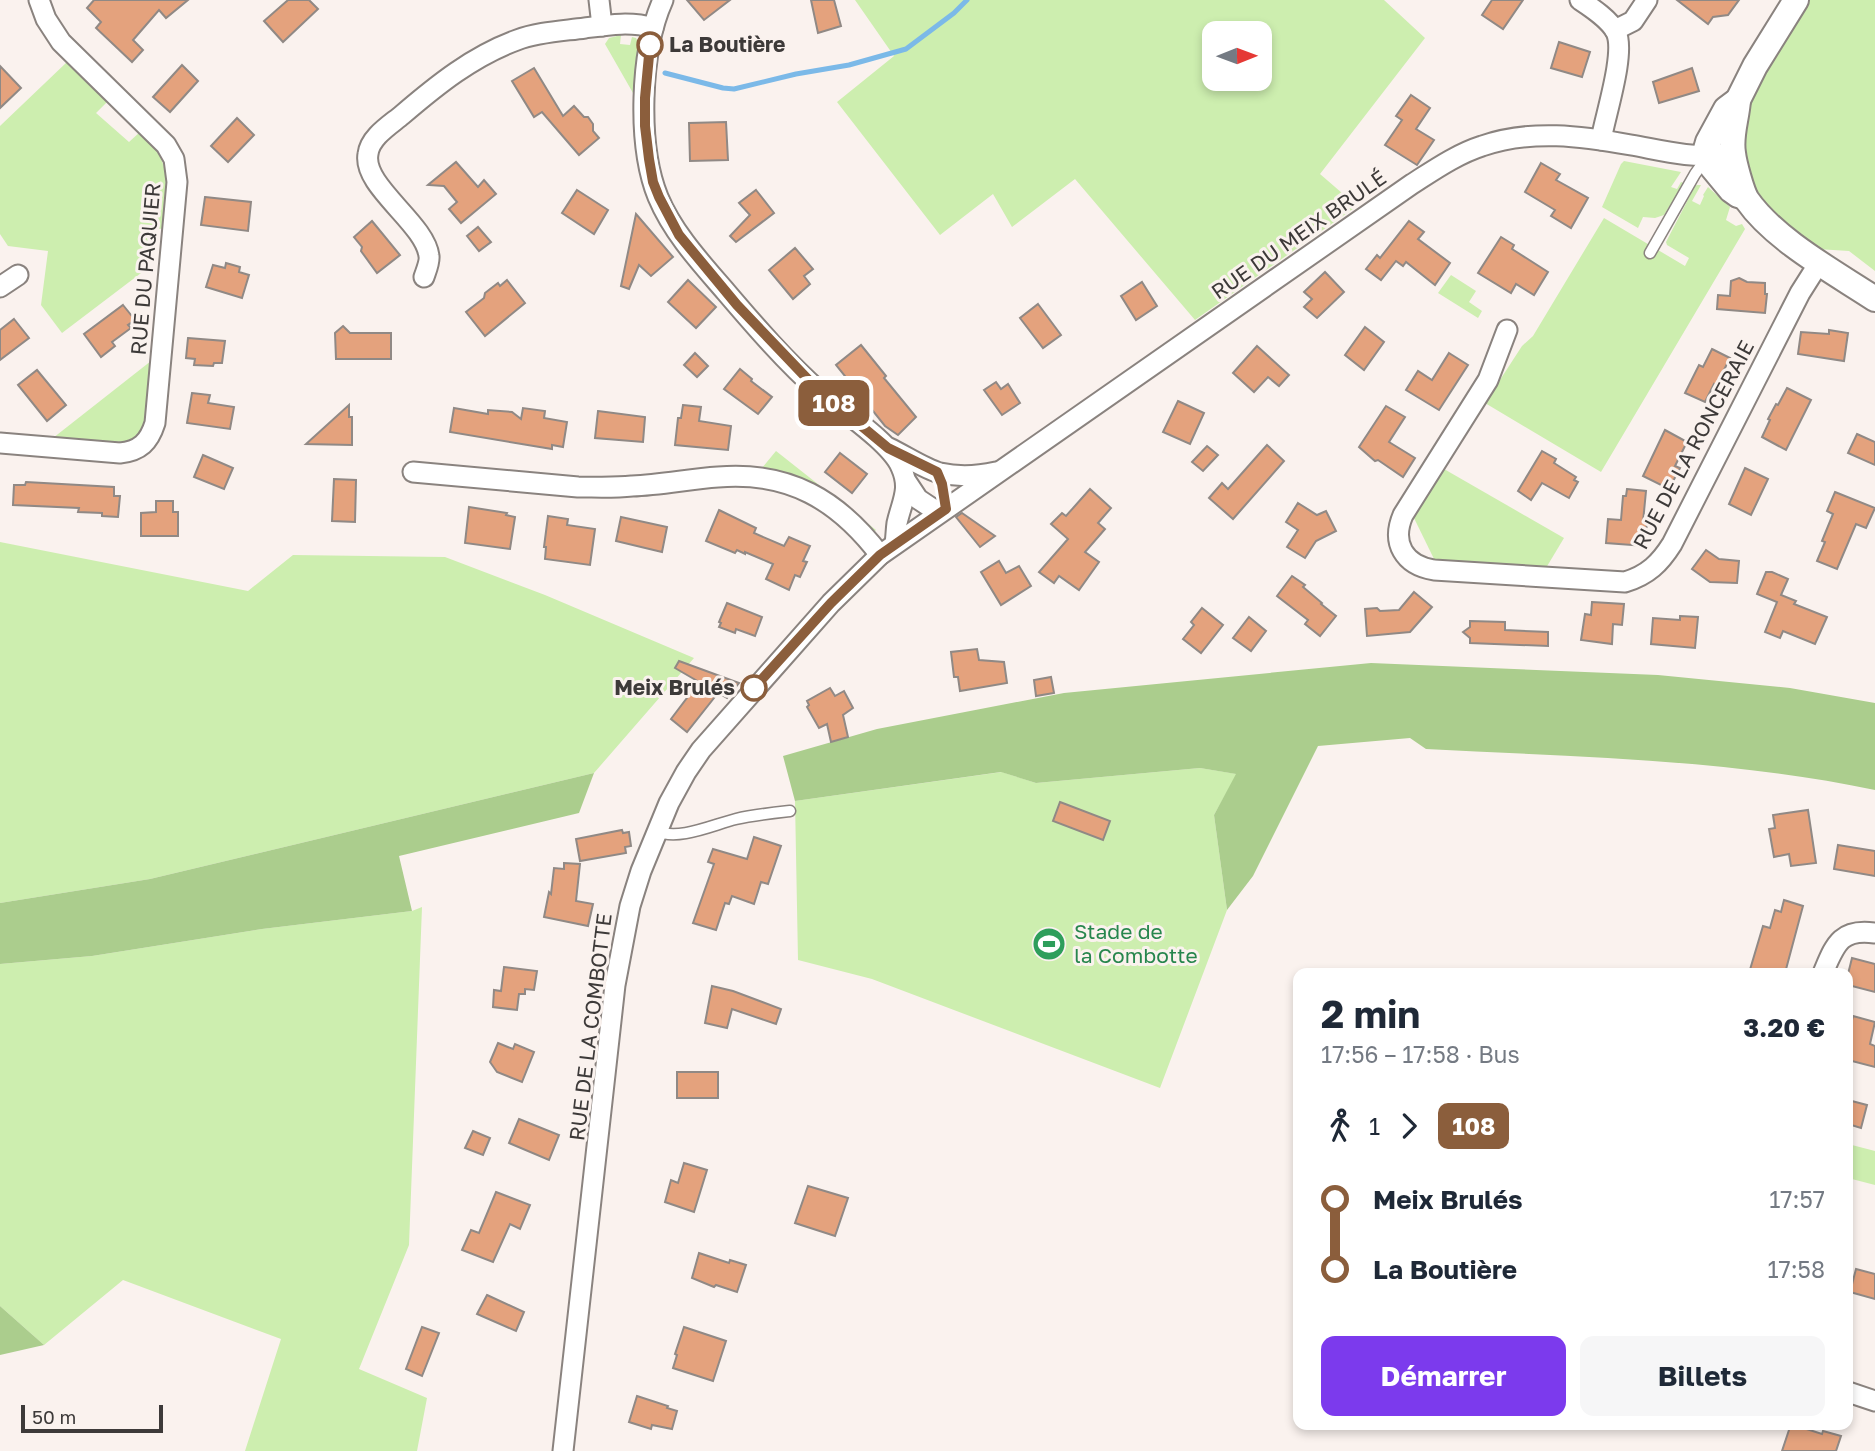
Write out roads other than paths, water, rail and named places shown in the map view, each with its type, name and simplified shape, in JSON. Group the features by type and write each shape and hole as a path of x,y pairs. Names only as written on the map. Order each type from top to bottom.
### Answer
{"street":[{"name":"RUE DU PAQUIER","path":"0,443 120,453 138,449 152,435 177,181 174,159 166,145 61,42 46,19 39,0"},
{"path":"599,0 602,26"},
{"path":"663,0 653,28 646,71 645,126 653,182 666,214 706,270 769,341 818,390 888,448 900,464 906,481 918,499 943,511 942,484 937,472"},
{"path":"1580,0 1615,30 1618,48 1617,66 1601,140"},
{"path":"1615,30 1633,21 1647,0"},
{"path":"1796,0 1755,66 1738,100 1726,109 1706,149 1720,154 1712,167 1731,190 1745,197 1775,229 1819,263 1875,299"},
{"path":"424,276 430,258 424,240 369,169 368,153 375,138 444,80 479,58 516,40 602,26 636,24 653,28"},
{"name":"RUE DU MEIX BRULÉ","path":"943,511 1412,184 1451,160 1482,146 1546,135 1601,140 1693,155 1720,154"},
{"name":"RUE DE LA RONCERAIE","path":"1507,330 1488,380 1403,514 1398,531 1405,554 1417,565 1434,570 1625,582 1637,579 1657,566 1672,544 1800,293 1819,263"},
{"path":"0,287 18,275"},
{"path":"888,448 937,472 958,476 1001,471"},
{"path":"413,472 605,488 719,477 756,477 790,484 810,492 888,550 905,498 906,481"},
{"name":"RUE DE LA COMBOTTE","path":"563,1451 615,985 629,906 656,831 685,772 701,750 831,603 888,550 943,511"},
{"path":"1825,968 1833,949 1845,935 1858,932 1875,933"},
{"path":"1853,1394 1875,1401"}],"lane":[{"path":"1650,253 1695,174 1720,154"},
{"path":"656,831 665,835 677,835 737,819 790,811"}],"waterway":[{"path":"665,73 734,89 849,65 906,49 967,0"}],"place":[{"name":"La Boutière","path":"650,45"},
{"name":"Meix Brulés","path":"754,688"},
{"name":"Stade de la Combotte","path":"1049,944"}]}
